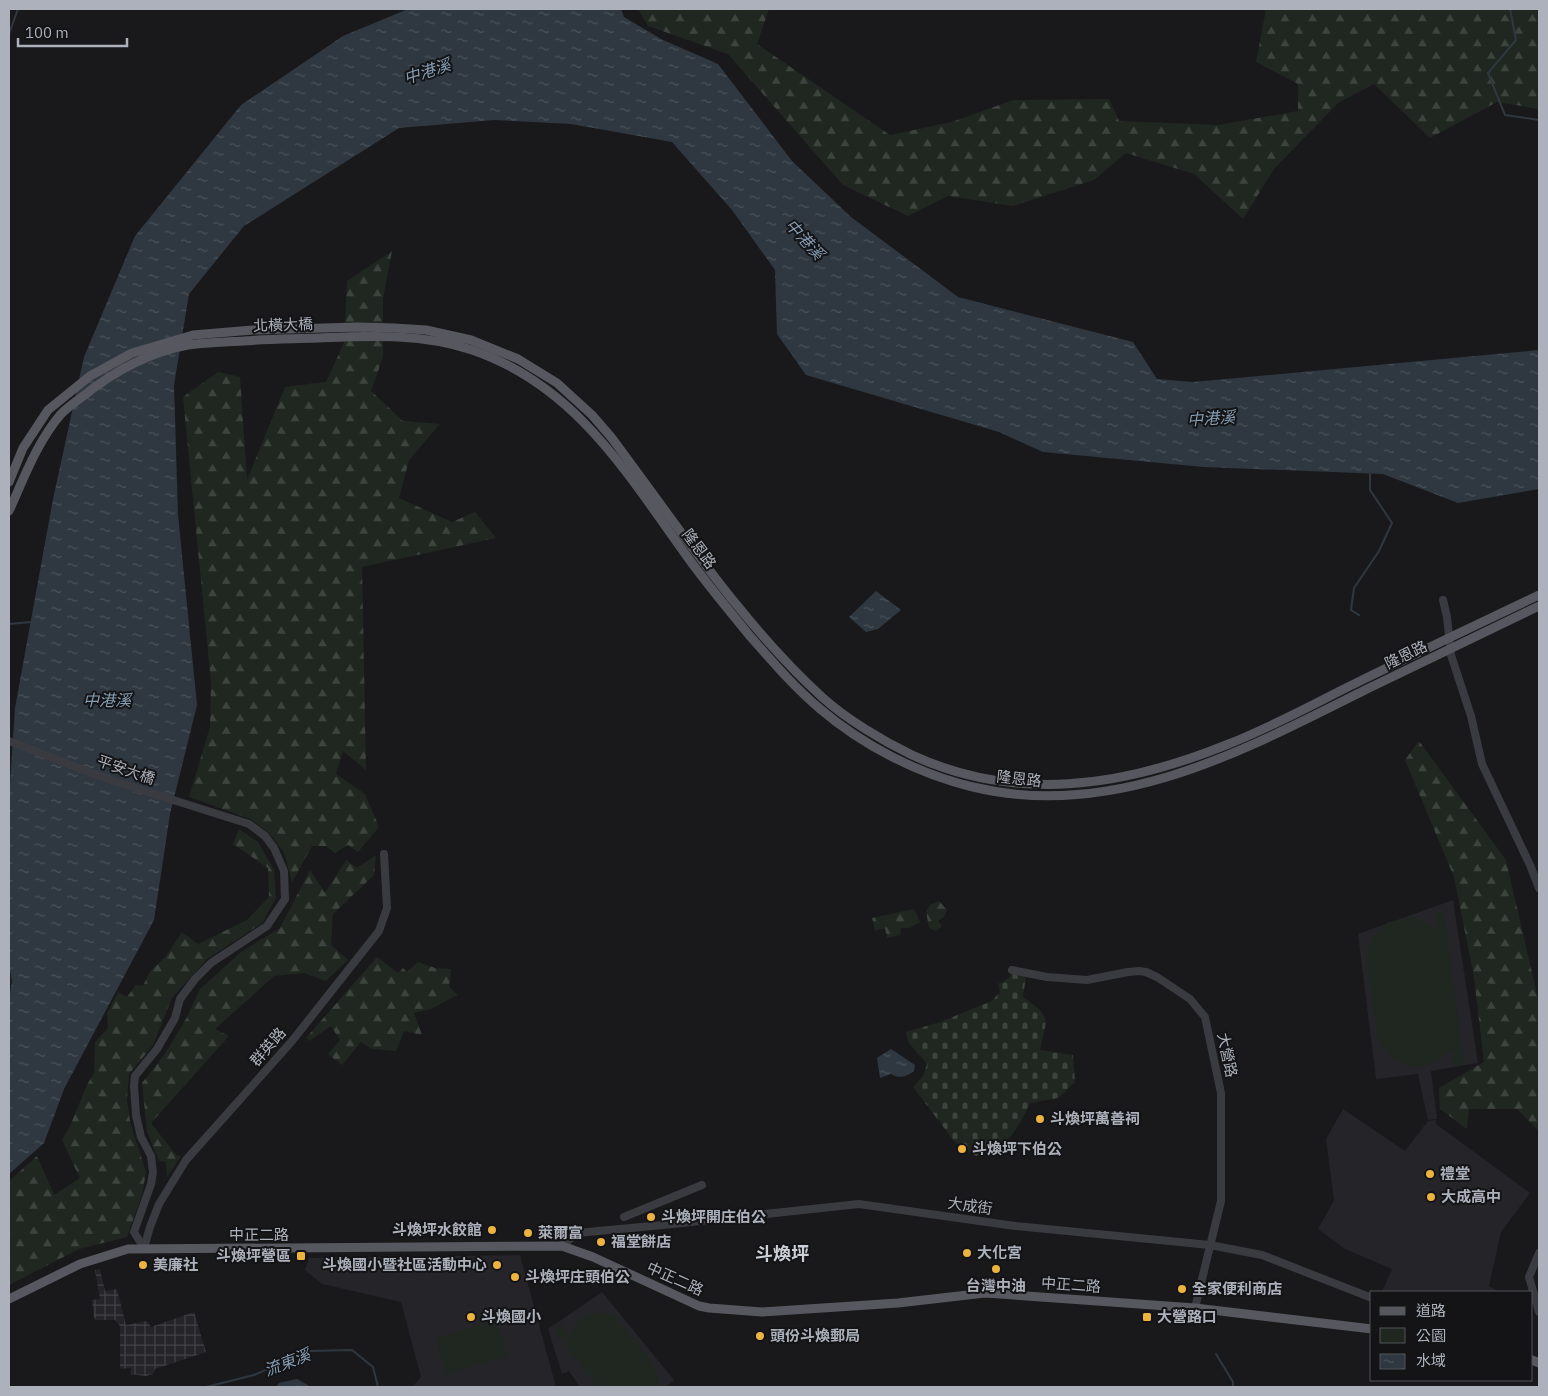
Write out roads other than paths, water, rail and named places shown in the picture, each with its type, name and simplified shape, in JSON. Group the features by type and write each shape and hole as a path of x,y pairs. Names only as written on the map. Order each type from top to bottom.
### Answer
{"main road":[{"name":"北橫大橋","path":"9,482 23,448 48,410 90,376 132,352 193,335 253,330 358,327 426,330 471,340 518,359 557,384 592,415 608,440"},
{"name":"北橫大橋","path":"9,511 36,450 61,413 96,386 136,361 187,346 254,340 377,336 427,340 470,349 517,369 551,391 608,440"},
{"name":"隆恩路","path":"608,440 739,608 786,661 825,700 869,731 900,749 931,764 974,777 1014,783 1053,785 1094,783 1162,768 1228,745 1539,595"},
{"name":"隆恩路","path":"608,440 636,484 689,559 777,668 818,708 863,740 929,773 972,787 1013,794 1053,796 1096,794 1182,773 1287,730 1539,606"},
{"name":"中正二路","path":"9,1299 80,1264 128,1249 562,1246 593,1257 699,1306 709,1308 762,1312 898,1303 985,1293 1196,1308 1370,1329"}],"street":[{"path":"1442,600 1447,617 1452,655 1471,716 1482,764 1539,888"},
{"name":"平安大橋","path":"9,742 107,779 249,824 265,836 274,848 284,871 285,900 267,926 211,963 195,979 180,999 175,1018 157,1049 135,1076 136,1115 141,1137 151,1156 153,1172 134,1232 144,1248"},
{"name":"群英路","path":"144,1248 159,1204 186,1160 292,1041 379,931 387,908 384,854"},
{"name":"大營路","path":"1012,970 1047,977 1087,980 1128,972 1146,972 1190,999 1205,1017 1221,1093 1221,1201 1196,1308"},
{"path":"624,1217 702,1185"},
{"name":"大成街","path":"562,1246 578,1233 858,1204 1015,1226 1210,1245 1262,1255 1370,1297"},
{"path":"1539,1253 1529,1277 1539,1312"}],"water":[{"name":"中港溪","path":"408,9 621,9 624,17 663,40 718,64 792,161 851,217 958,297 1133,342 1157,379 1193,382 1539,350 1539,489 1458,503 1383,474 1204,467 1043,452 999,432 806,375 777,334 775,270 732,210 672,142 571,124 494,120 399,128 244,226 189,294 174,385 178,515 197,705 170,814 154,920 64,1089 44,1143 9,1174 9,1001 12,981 9,966 9,800 15,708 53,499 84,357 135,236 241,105 343,36"},
{"path":"876,591 901,610 878,629 866,632 849,617"},
{"path":"891,1049 915,1065 914,1071 903,1077 891,1074 880,1078 877,1058"},
{"path":"297,1379 311,1387 276,1387 279,1383"}],"waterway":[{"path":"9,34 18,9"},
{"path":"1510,9 1516,40 1488,73 1505,115 1539,120"},
{"path":"1359,615 1351,610 1354,588 1379,551 1392,523 1370,490 1370,471"},
{"path":"9,624 31,622"},
{"name":"流東溪","path":"206,1387 254,1375 309,1351 352,1350 373,1367 378,1387"},
{"path":"1216,1354 1233,1382 1233,1387"}],"place":[{"name":"斗煥坪萬善祠","path":"1040,1119"},
{"name":"斗煥坪下伯公","path":"962,1149"},
{"name":"禮堂","path":"1430,1174"},
{"name":"大成高中","path":"1431,1197"},
{"name":"斗煥坪開庄伯公","path":"651,1217"},
{"name":"斗煥坪水餃館","path":"492,1230"},
{"name":"萊爾富","path":"528,1233"},
{"name":"福堂餅店","path":"601,1242"},
{"name":"大化宮","path":"967,1253"},
{"name":"斗煥坪營區","path":"301,1256"},
{"name":"美廉社","path":"143,1265"},
{"name":"斗煥國小暨社區活動中心","path":"497,1265"},
{"name":"台灣中油","path":"996,1269"},
{"name":"斗煥坪庄頭伯公","path":"515,1277"},
{"name":"全家便利商店","path":"1182,1289"},
{"name":"斗煥國小","path":"471,1317"},
{"name":"大營路口","path":"1147,1317"},
{"name":"頭份斗煥郵局","path":"760,1336"}],"district":[{"name":"斗煥坪","path":"782,1254"}]}
